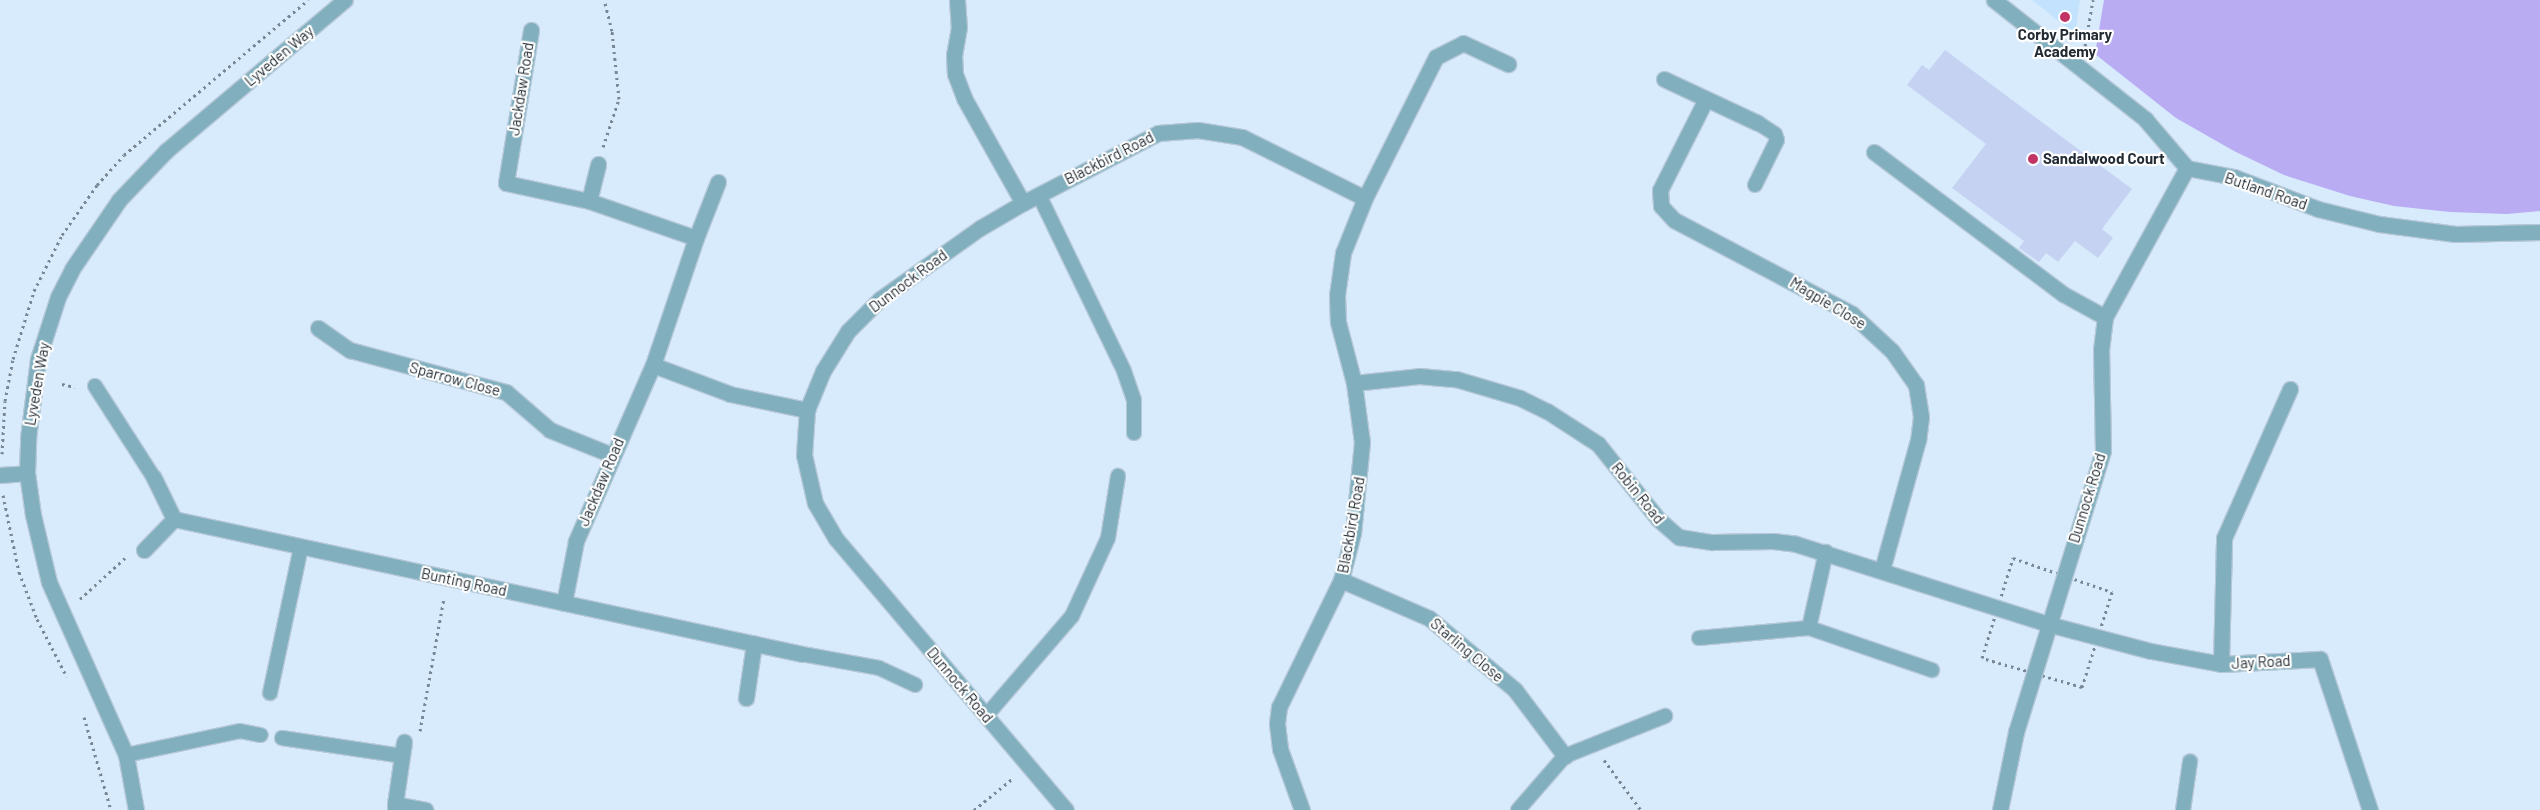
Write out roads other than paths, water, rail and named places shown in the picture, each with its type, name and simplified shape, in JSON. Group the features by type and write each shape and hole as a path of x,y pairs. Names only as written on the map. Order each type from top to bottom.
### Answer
{"street":[{"name":"Lyveden Way","path":"136,810 126,755 49,582 33,515 27,473 30,407 38,359 58,297 93,235 141,175 166,151 345,0"},
{"path":"957,0 959,27 954,55 955,74 964,98 1023,203"},
{"path":"1994,0 2145,119 2187,168"},
{"name":"Jackdaw Road","path":"530,30 506,183 589,201 696,238"},
{"name":"Blackbird Road","path":"1302,810 1280,750 1277,724 1279,707 1341,580 1353,533 1361,468 1361,434 1354,383 1338,322 1338,275 1343,253 1365,198 1436,58 1463,43 1508,64"},
{"path":"1664,80 1758,123"},
{"name":"Magpie Close","path":"1706,99 1660,190 1661,206 1674,220 1852,314 1892,351 1916,385 1921,417 1918,440 1882,570"},
{"name":"Blackbird Road","path":"1023,203 1158,133 1198,130 1242,136 1365,198"},
{"path":"1874,152 2063,294 2104,317"},
{"path":"589,201 598,164"},
{"name":"Dunnock Road","path":"2000,810 2016,732 2103,451 2101,350 2104,317 2187,168"},
{"name":"Butland Road","path":"2187,168 2234,177 2318,209 2378,224 2455,234 2540,232"},
{"name":"Jackdaw Road","path":"564,603 576,541 612,455 654,365 696,238 718,182"},
{"name":"Dunnock Road","path":"1023,203 980,228 874,306 848,332 822,371 807,410 804,455 815,503 832,532 1066,810"},
{"name":"Sparrow Close","path":"318,328 350,350 506,392 550,430 612,455"},
{"path":"654,365 730,394 807,410"},
{"name":"Robin Road","path":"1354,383 1419,376 1488,386 1547,410 1598,444 1658,518 1680,536 1712,542 1772,541 1826,552 2048,624"},
{"path":"2221,664 2224,538 2290,389"},
{"path":"0,475 27,473"},
{"path":"144,550 174,519 154,478"},
{"name":"Bunting Road","path":"174,519 802,654"},
{"name":"Starling Close","path":"1341,580 1428,618 1515,690 1565,756"},
{"name":"Jay Road","path":"2048,624 2151,651 2221,664 2320,658 2370,810"},
{"path":"746,698 754,644"},
{"path":"403,749 395,807 426,810"}],"lane":[{"path":"1755,185 1777,140 1775,134 1758,123"},
{"path":"1039,195 1124,372 1134,400 1134,433"},
{"path":"96,386 154,478"},
{"path":"986,716 1072,616 1108,538 1118,476"},
{"path":"270,693 301,547"},
{"path":"1809,628 1826,552"},
{"path":"1699,638 1809,628 1932,670"},
{"path":"802,654 879,668 915,685"},
{"path":"1518,810 1565,756 1665,716"},
{"path":"126,755 240,731 261,735"},
{"path":"282,738 403,749"},
{"path":"2183,810 2190,762"}],"place":[{"name":"Corby Primary Academy","path":"2065,17"},
{"name":"Sandalwood Court","path":"2033,159"}]}
